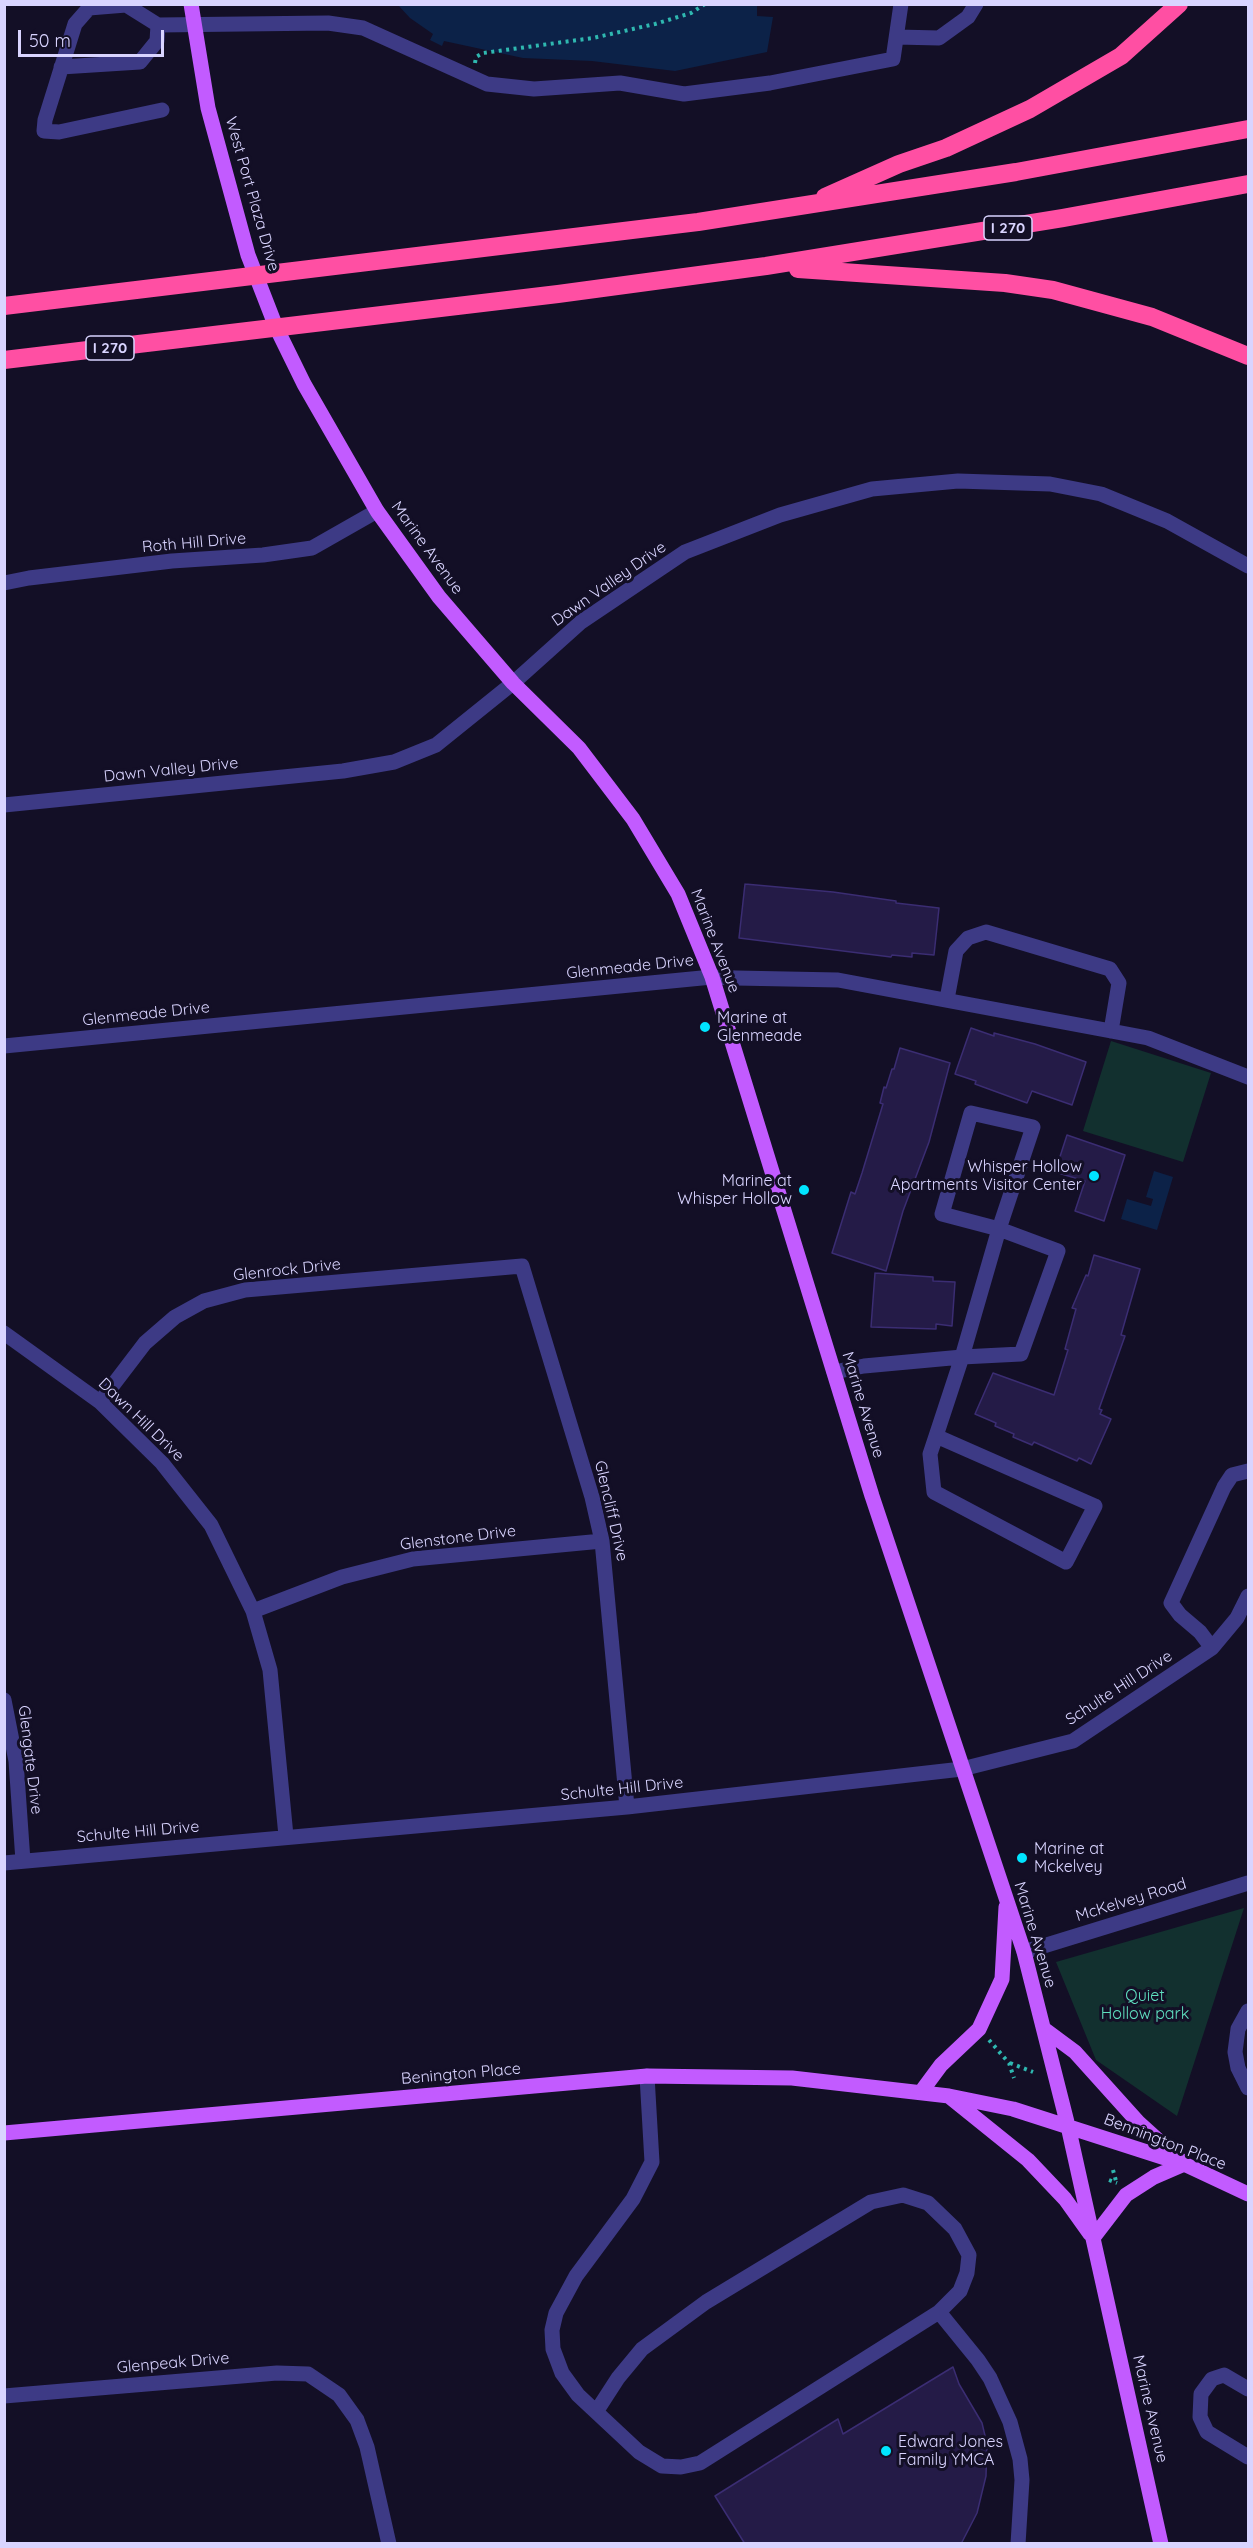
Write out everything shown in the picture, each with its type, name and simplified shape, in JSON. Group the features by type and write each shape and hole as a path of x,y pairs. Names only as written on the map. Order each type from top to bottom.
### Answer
{"highway":[{"path":"804,206 899,164 946,148 1030,109 1121,56 1179,4"},
{"path":"4,306 575,238 804,206 1016,172 1248,129"},
{"name":"I 270","path":"4,360 558,294 766,266 1052,220 1248,184"},
{"path":"766,266 1005,283 1053,290 1152,317 1248,356"}],"main road":[{"name":"West Port Plaza Drive","path":"191,4 208,108 248,255 276,327 304,384"},
{"name":"Marine Avenue","path":"304,384 377,511 439,597 513,683 579,748 633,819 678,894 712,977 834,1371 962,1769 1024,1952 1094,2238 1161,2544"},
{"path":"1006,1900 1002,1979 980,2029 941,2065 921,2092 1013,2109 1068,2126"},
{"path":"949,2096 1028,2160 1065,2199 1094,2238 1126,2195 1154,2177 1184,2164 1138,2122 1075,2052 1044,2029"},
{"name":"Benington Place","path":"4,2133 647,2076 792,2078 921,2092"},
{"name":"Bennington Place","path":"1068,2126 1184,2164 1248,2194"}],"street":[{"path":"162,110 59,132 44,132 45,120 75,24 88,8 126,5 158,25 328,23 363,28 487,84 534,89 620,83 684,94 770,83 894,59 902,4"},
{"path":"897,37 939,38 968,17 976,4"},
{"path":"61,67 140,62 157,41 158,25"},
{"name":"Dawn Valley Drive","path":"4,805 343,771 394,762 436,745 513,683 581,622 685,552 780,514 872,489 958,481 1050,484 1101,494 1167,521 1248,566"},
{"name":"Roth Hill Drive","path":"4,583 172,561 263,555 312,548 377,511"},
{"path":"947,999 956,951 968,938 986,932 1110,969 1119,982 1111,1031"},
{"name":"Glenmeade Drive","path":"4,1046 712,977 838,980 1148,1038 1248,1077"},
{"path":"834,1371 962,1357 1021,1354 1058,1251 999,1229 942,1214 972,1113 1033,1127 999,1229 962,1357 930,1454 934,1492 1066,1562 1095,1506 936,1436"},
{"name":"Glenrock Drive","path":"100,1402 145,1343 175,1317 204,1301 245,1290 522,1266"},
{"name":"Glencliff Drive","path":"522,1266 592,1497 602,1541 627,1808"},
{"name":"Dawn Hill Drive","path":"4,1333 100,1402 162,1463 211,1525 253,1611 270,1670 286,1836"},
{"path":"1212,1648 1200,1632 1180,1615 1172,1603 1224,1487 1233,1475 1248,1472"},
{"name":"Glenstone Drive","path":"253,1611 342,1576 413,1559 602,1541"},
{"name":"Schulte Hill Drive","path":"4,1863 286,1836 627,1808 962,1769 1073,1740 1212,1648 1237,1618 1248,1596"},
{"name":"Glengate Drive","path":"4,1700 16,1761 23,1861"},
{"name":"McKelvey Road","path":"1024,1952 1248,1882"},
{"path":"1248,2011 1238,2029 1235,2052 1238,2068 1248,2088"},
{"path":"596,2412 618,2378 642,2349 706,2302 871,2202 903,2194 928,2203 956,2229 969,2255 967,2273 960,2291 939,2312 700,2463 681,2467 662,2466 639,2452 596,2412 578,2395 562,2373 553,2349 552,2330 556,2313 576,2276 633,2199 652,2162 647,2076"},
{"path":"939,2312 990,2378 1010,2421 1020,2459 1022,2480 1018,2544"},
{"name":"Glenpeak Drive","path":"4,2396 277,2373 308,2374 339,2395 357,2420 367,2447 389,2544"},
{"path":"1248,2389 1224,2375 1212,2379 1200,2394 1200,2417 1207,2432 1248,2457"}],"path":[{"path":"475,63 476,57 483,52 593,38 655,24 691,13 705,4"},
{"path":"989,2039 1009,2063 1014,2078"},
{"path":"1009,2063 1033,2072"},
{"path":"1113,2170 1116,2182"}],"green space":[{"path":"1111,1041 1211,1073 1183,1162 1083,1131"},
{"name":"Quiet Hollow park","path":"1244,1908 1177,2116 1096,2060 1056,1962"}],"water":[{"path":"757,4 757,16 773,17 767,52 675,71 592,61 523,58 444,41 442,46 430,40 433,34 410,18 398,5"},
{"path":"1154,1171 1173,1177 1157,1230 1121,1219 1127,1199 1151,1206 1153,1199 1146,1197"}],"building":[{"path":"745,884 833,892 939,908 934,955 912,953 912,957 892,955 891,957 739,938"},
{"path":"971,1028 994,1036 994,1033 1035,1044 1086,1062 1072,1105 1032,1091 1027,1103 975,1084 976,1081 955,1074"},
{"path":"900,1048 950,1063 929,1142 903,1211 886,1271 832,1253 851,1192 855,1194 862,1173 883,1104 880,1103 884,1087 886,1088 892,1069 894,1069"},
{"name":"Whisper Hollow Apartments Visitor Center","path":"1067,1135 1125,1155 1104,1221 1075,1211 1085,1181 1055,1172"},
{"path":"1094,1255 1140,1269 1121,1335 1125,1336 1099,1409 1102,1410 1100,1414 1111,1419 1091,1464 1079,1458 1077,1461 1034,1442 1032,1445 1013,1437 1014,1434 995,1426 996,1423 975,1414 993,1373 1054,1395 1068,1350 1065,1349 1076,1309 1072,1308 1086,1275 1088,1276"},
{"path":"875,1273 933,1277 933,1281 955,1282 952,1326 936,1324 936,1329 871,1327"},
{"name":"Edward Jones Family YMCA","path":"953,2367 959,2384 982,2423 987,2444 986,2476 977,2513 961,2544 745,2544 715,2496 838,2419 843,2434"}],"place":[{"name":"Marine at Glenmeade","path":"705,1027"},
{"name":"Whisper Hollow Apartments Visitor Center","path":"1094,1176"},
{"name":"Marine at Whisper Hollow","path":"804,1190"},
{"name":"Marine at Mckelvey","path":"1022,1858"},
{"name":"Edward Jones Family YMCA","path":"886,2451"}]}
